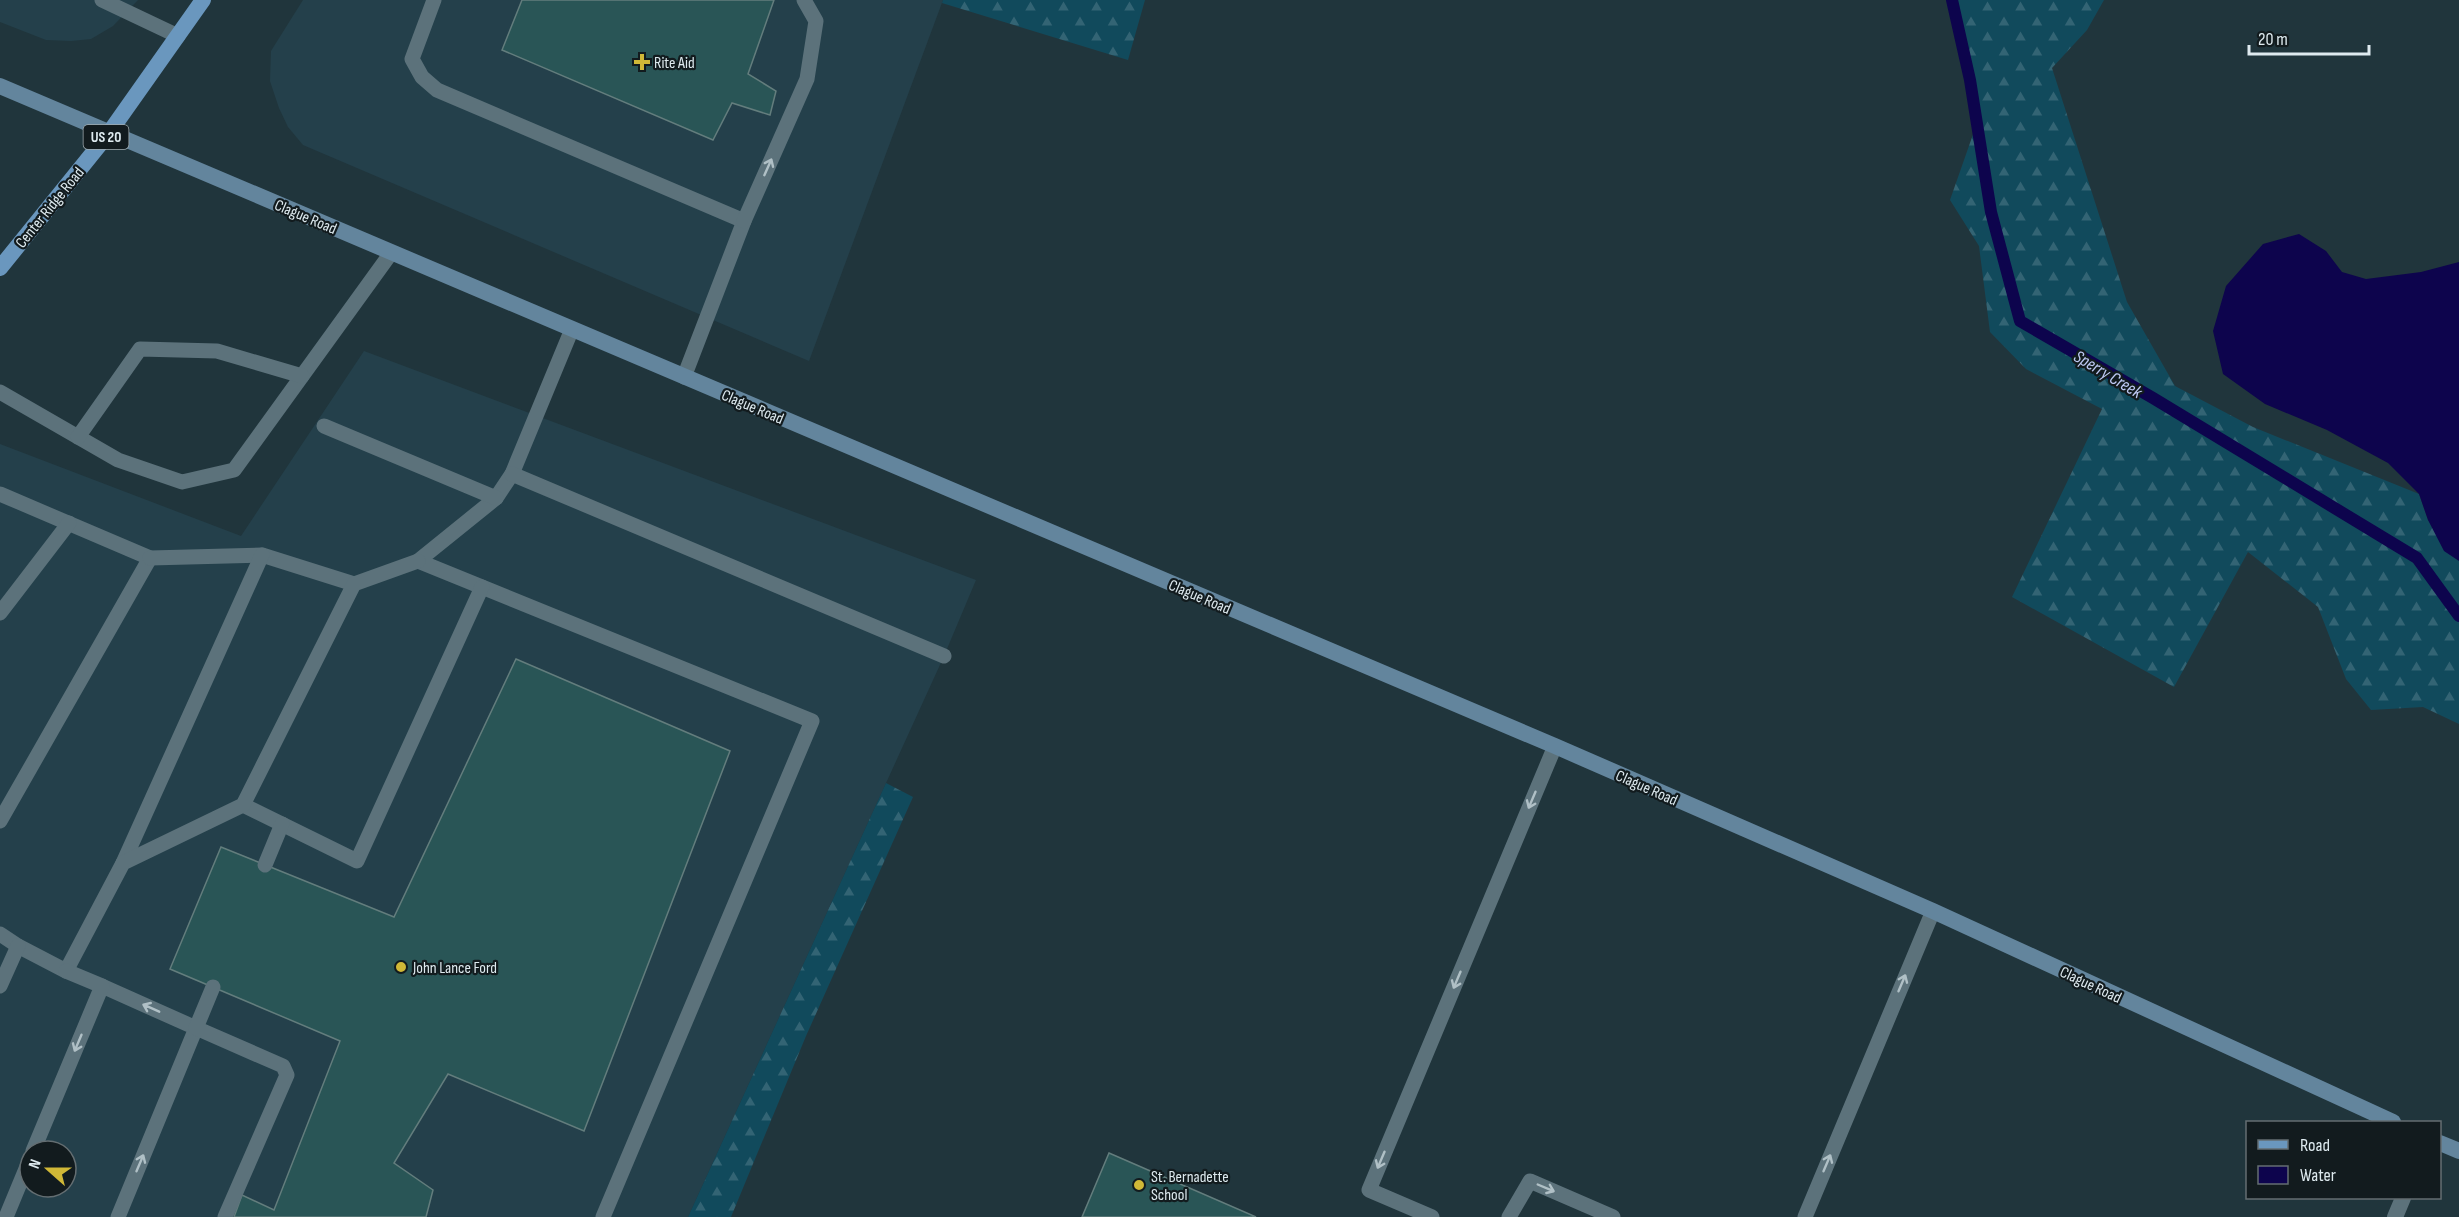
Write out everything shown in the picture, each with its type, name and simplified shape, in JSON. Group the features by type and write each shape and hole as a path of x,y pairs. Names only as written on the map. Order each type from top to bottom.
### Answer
{"main road":[{"name":"Center Ridge Road","path":"0,268 109,133 203,0"},
{"name":"Clague Road","path":"0,86 1555,746 1933,911 2391,1121"},
{"path":"2441,1144 2459,1151"}],"street":[{"path":"2395,1217 2402,1199"}],"lane":[{"path":"102,0 178,36"},
{"path":"434,0 412,59 422,77 438,90 744,220"},
{"path":"684,377 744,220 807,79 816,21 804,0"},
{"path":"0,392 118,460 182,482 234,470 391,253"},
{"path":"0,494 150,558 262,555 354,584 418,561 496,498 512,474 572,330"},
{"path":"78,437 140,349 217,351 303,376"},
{"path":"324,426 496,498"},
{"path":"512,474 944,656"},
{"path":"0,613 69,523"},
{"path":"66,970 123,863 262,555"},
{"path":"1,819 150,558"},
{"path":"418,561 812,721 603,1217"},
{"path":"123,863 243,805 354,584"},
{"path":"243,805 357,861 482,587"},
{"path":"1432,1217 1369,1190 1555,746"},
{"path":"265,865 282,824"},
{"path":"1804,1217 1933,911"},
{"path":"0,934 18,946 66,970 283,1065 287,1075 225,1217"},
{"path":"0,986 18,946"},
{"path":"38,1139 102,986"},
{"path":"118,1217 213,987"},
{"path":"1509,1217 1530,1181 1613,1217"},
{"path":"6,1217 18,1188"}],"shaded area":[{"path":"0,0 138,0 113,26 91,39 71,41 46,40 0,22"},
{"path":"303,0 943,0 809,361 303,145 288,127 270,81 271,51"},
{"name":"John Lance Ford","path":"364,351 976,580 944,656 688,1217 0,1217 0,444 241,536"}],"green space":[{"path":"943,0 1145,0 1128,60 942,3"},
{"path":"1951,0 2104,0 2087,30 2052,68 2127,302 2175,386 2253,427 2419,494 2428,520 2459,553 2459,724 2423,707 2371,710 2346,679 2318,607 2248,552 2174,687 2012,597 2102,409 2026,369 1990,332 1979,246 1950,200 1977,123"},
{"path":"886,783 913,797 806,1036 731,1217 688,1217"}],"water":[{"path":"2299,234 2326,251 2342,272 2366,279 2421,272 2459,262 2459,561 2444,551 2428,520 2419,494 2388,463 2327,430 2265,404 2223,374 2213,331 2226,286 2263,244"}],"building":[{"name":"Rite Aid","path":"522,0 774,0 748,74 776,91 770,115 732,103 713,140 502,50"},
{"path":"516,659 730,751 584,1131 448,1074 394,1163 433,1190 426,1217 234,1217 242,1195 274,1210 340,1041 170,969 221,847 394,917"},
{"name":"St. Bernadette School","path":"1109,1153 1256,1217 1082,1217"}],"waterway":[{"name":"Sperry Creek","path":"1952,0 1970,80 1991,212 2020,321 2153,398 2417,558 2459,616"}],"place":[{"name":"Rite Aid","path":"642,62"},
{"name":"John Lance Ford","path":"401,967"},
{"name":"St. Bernadette School","path":"1139,1185"}]}
